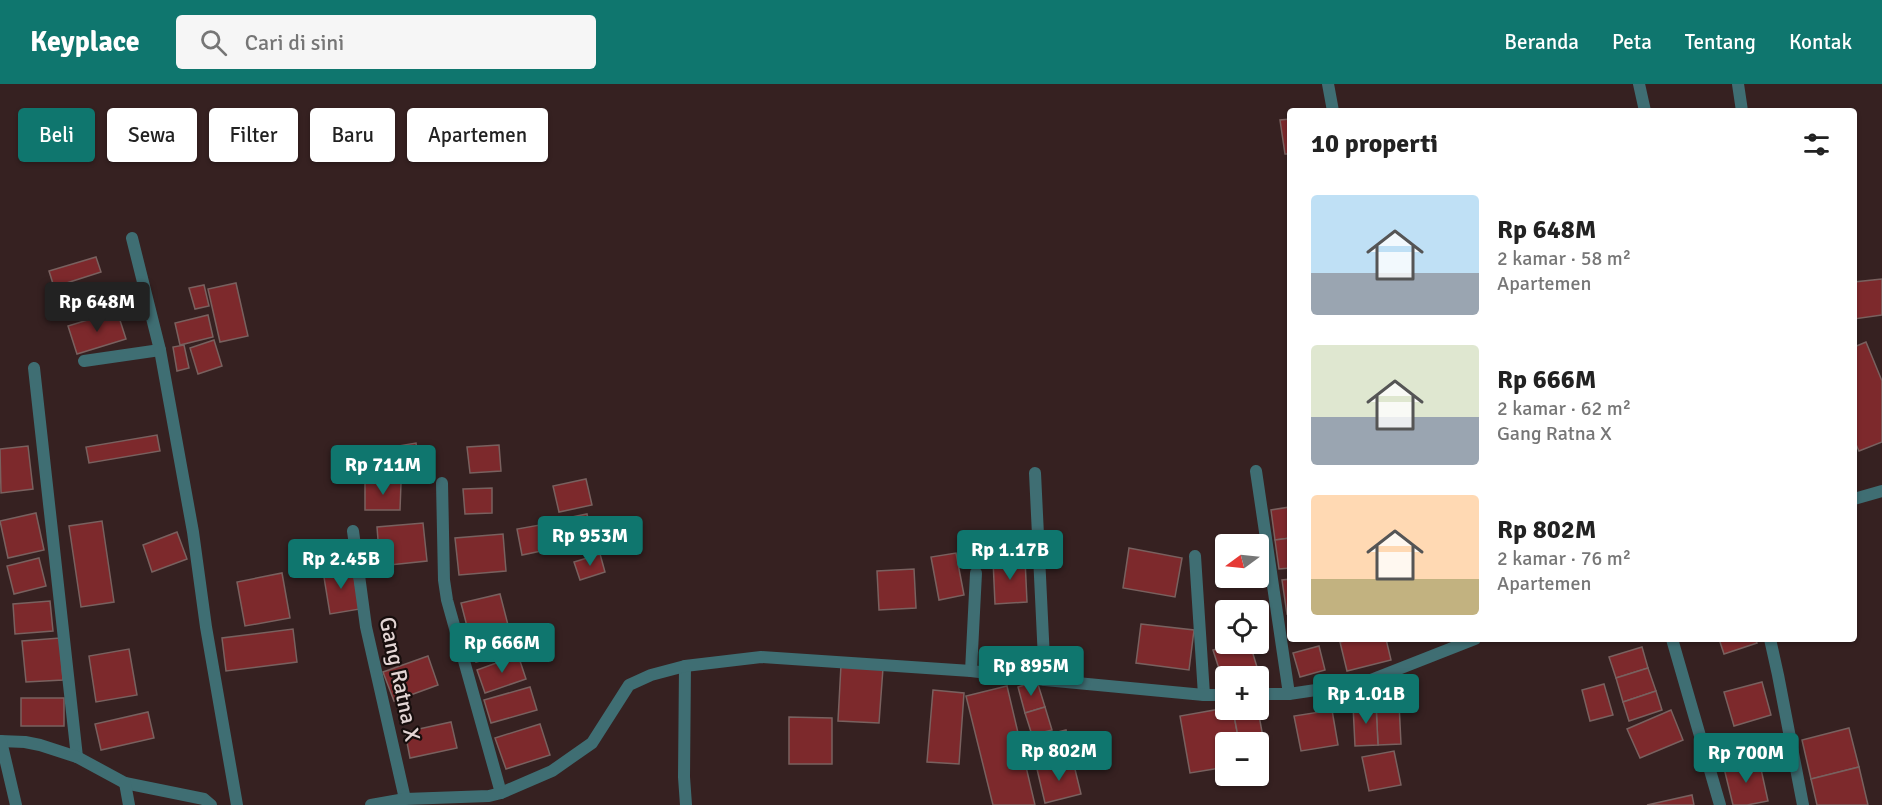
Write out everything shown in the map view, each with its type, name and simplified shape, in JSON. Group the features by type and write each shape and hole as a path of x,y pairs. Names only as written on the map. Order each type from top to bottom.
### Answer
{"street":[{"path":"1328,84 1332,108"},
{"path":"1639,84 1644,108"},
{"path":"1738,84 1742,108"},
{"path":"132,238 160,350 193,532 206,627 237,805"},
{"path":"84,361 160,350"},
{"path":"34,368 77,757"},
{"path":"1256,471 1289,694"},
{"path":"1035,473 1046,680"},
{"path":"442,483 444,580 447,600 501,793"},
{"path":"1857,498 1882,491"},
{"name":"Gang Ratna X","path":"353,531 366,627 405,799"},
{"path":"1195,556 1204,695"},
{"path":"971,671 976,573"},
{"path":"1673,642 1720,805"},
{"path":"1771,642 1803,805"},
{"path":"1269,694 1289,694 1363,683 1449,644"},
{"path":"371,805 405,799 489,796 552,771 592,743 629,685 651,675 685,666 762,657 971,671 1215,695"},
{"path":"685,666 686,805"},
{"path":"16,805 1,741 25,742 77,757 125,783 204,799 212,805"},
{"path":"125,783 129,805"}],"building":[{"path":"1287,119 1287,154 1285,154 1280,120"},
{"path":"96,257 101,272 54,287 49,271"},
{"path":"1882,279 1882,315 1857,319 1857,282"},
{"path":"236,283 248,336 220,342 208,289"},
{"path":"204,285 209,306 195,309 189,288"},
{"path":"83,293 88,310 62,317 57,300"},
{"path":"117,311 126,339 77,354 68,326"},
{"path":"208,315 213,337 180,345 175,323"},
{"path":"214,340 222,366 198,374 190,348"},
{"path":"1866,342 1882,381 1882,442 1859,451 1857,447 1857,346"},
{"path":"184,345 189,368 177,371 173,347"},
{"path":"157,435 160,451 89,463 86,447"},
{"path":"416,443 421,475 391,480 386,448"},
{"path":"499,445 501,471 470,473 467,447"},
{"path":"28,446 33,489 1,493 0,449"},
{"path":"586,479 592,505 559,512 553,486"},
{"path":"365,483 401,483 400,510 365,510"},
{"path":"492,488 492,513 465,514 463,489"},
{"path":"1287,507 1287,538 1275,540 1271,510"},
{"path":"36,513 44,550 8,558 0,521"},
{"path":"587,514 594,546 564,551 557,520"},
{"path":"102,521 114,602 81,607 69,526"},
{"path":"423,523 427,561 380,566 377,527"},
{"path":"551,523 556,548 522,555 517,529"},
{"path":"177,532 187,559 152,572 143,545"},
{"path":"503,534 506,571 459,575 455,538"},
{"path":"1287,538 1287,568 1279,569 1275,540"},
{"path":"1129,548 1182,558 1175,597 1123,588"},
{"path":"956,553 964,595 939,600 931,557"},
{"path":"600,554 605,572 580,580 574,562"},
{"path":"39,558 46,586 14,594 7,566"},
{"path":"1025,559 1027,602 995,604 993,560"},
{"path":"352,566 360,609 330,614 323,571"},
{"path":"914,569 916,608 879,610 877,571"},
{"path":"282,573 290,618 245,626 237,582"},
{"path":"1287,579 1287,614 1282,580"},
{"path":"500,594 508,625 469,634 461,603"},
{"path":"50,601 53,631 15,634 13,604"},
{"path":"1141,624 1194,630 1189,670 1136,663"},
{"path":"293,629 297,662 226,671 222,638"},
{"path":"510,637 514,652 476,662 472,647"},
{"path":"60,638 63,680 26,682 22,641"},
{"path":"1340,642 1387,642 1391,660 1347,671"},
{"path":"1720,642 1757,643 1724,654"},
{"path":"1319,646 1325,670 1300,677 1293,653"},
{"path":"1642,647 1648,668 1616,678 1609,657"},
{"path":"129,649 137,695 96,702 89,656"},
{"path":"1215,649 1215,654 1253,654 1257,666 1218,666 1213,650"},
{"path":"518,655 526,679 485,693 477,670"},
{"path":"428,656 438,685 394,701 383,672"},
{"path":"841,665 883,668 879,723 838,721"},
{"path":"1648,668 1656,691 1623,702 1616,678"},
{"path":"1037,681 1045,707 1025,713 1018,687"},
{"path":"1762,682 1771,715 1734,726 1724,692"},
{"path":"1604,684 1613,715 1590,721 1582,690"},
{"path":"1007,686 1035,805 993,805 966,696"},
{"path":"530,687 537,710 491,723 484,700"},
{"path":"933,690 964,693 959,764 927,762"},
{"path":"1656,691 1662,710 1629,721 1623,702"},
{"path":"21,698 64,698 64,726 21,726"},
{"path":"1399,703 1401,744 1378,745 1376,704"},
{"path":"1376,704 1378,745 1355,746 1353,705"},
{"path":"1045,707 1052,730 1032,735 1025,713"},
{"path":"1215,710 1215,720 1235,720 1237,732 1215,732 1215,769 1190,773 1180,716"},
{"path":"1332,710 1338,745 1301,751 1294,716"},
{"path":"1671,710 1683,740 1640,758 1627,729"},
{"path":"148,712 154,738 101,750 95,724"},
{"path":"789,717 832,718 832,764 789,764"},
{"path":"1235,720 1260,720 1262,732 1237,732"},
{"path":"451,722 457,748 410,758 405,732"},
{"path":"540,724 550,755 506,769 495,738"},
{"path":"1849,728 1859,767 1811,779 1802,740"},
{"path":"1066,730 1073,761 1037,769 1030,739"},
{"path":"1394,751 1401,785 1369,791 1362,757"},
{"path":"1759,760 1768,801 1733,805 1724,768"},
{"path":"1073,761 1081,794 1045,803 1037,769"},
{"path":"1859,767 1868,805 1817,805 1811,779"},
{"path":"1692,795 1694,805 1647,805"}]}
